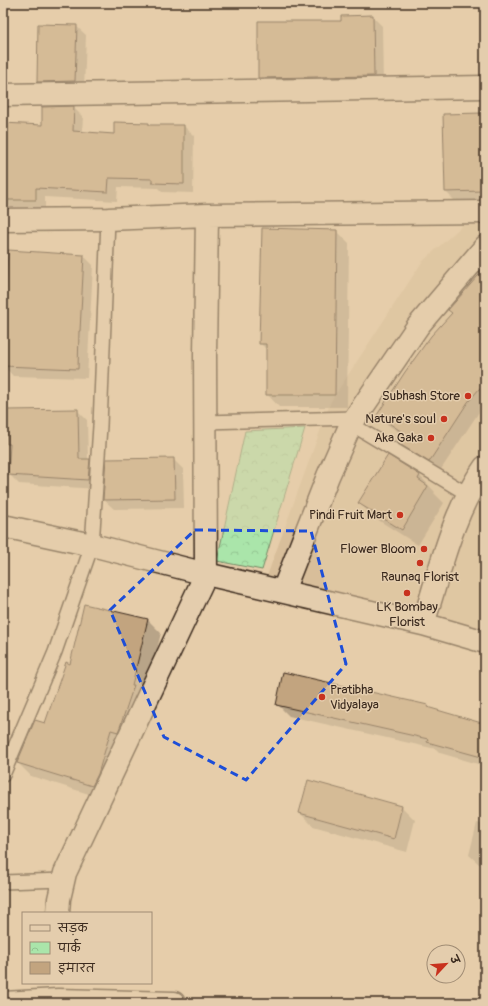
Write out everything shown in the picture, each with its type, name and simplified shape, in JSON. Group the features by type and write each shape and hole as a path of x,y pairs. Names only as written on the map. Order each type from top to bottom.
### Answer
{"street":[{"path":"3,95 485,86"},
{"path":"3,220 108,219 207,215 485,212"},
{"path":"58,912 59,899 65,873 206,574 205,422 207,215"},
{"path":"283,591 328,476 353,421 418,326 485,247"},
{"path":"423,624 454,527 477,499 485,467"},
{"path":"3,526 92,545 206,574 423,624 485,642"},
{"path":"3,1003 58,992 174,1003"}],"lane":[{"path":"3,775 55,652 92,545 100,426 108,219"},
{"path":"205,422 353,421 477,499"},
{"path":"3,882 63,880"}],"highlighted area":[{"path":"195,530 311,531 346,664 246,780 164,737 110,610"}],"shaded area":[{"path":"485,205 485,640 263,587 331,401 422,262"}],"green space":[{"path":"305,428 262,570 217,561 245,431"}],"building":[{"path":"373,15 374,76 258,78 258,21 341,21 341,16"},
{"path":"38,24 77,25 75,81 37,82"},
{"path":"74,106 73,131 114,134 114,122 149,123 149,125 184,125 184,184 152,183 152,179 109,178 108,192 36,188 36,200 3,200 3,123 42,125 42,107"},
{"path":"482,113 484,191 445,192 443,114"},
{"path":"262,228 337,230 335,395 266,395 266,344 259,344"},
{"path":"8,250 84,255 78,369 3,366"},
{"path":"485,268 485,382 468,402 429,462 396,442 402,432 377,415 431,336 452,313 448,310"},
{"path":"78,409 79,459 90,459 88,480 8,475 10,444 7,444 6,410"},
{"path":"388,455 420,475 418,479 428,486 402,530 358,503"},
{"path":"174,458 175,499 103,500 106,459"},
{"path":"84,604 148,619 132,685 134,685 120,727 118,732 111,730 98,774 92,786 17,763 35,720 45,723 66,662 70,664"},
{"path":"283,672 428,705 427,707 485,724 485,758 427,742 428,739 276,705"},
{"path":"308,780 402,806 394,839 299,813"}],"place":[{"name":"Subhash Store","path":"468,396"},
{"name":"Nature's soul","path":"444,419"},
{"name":"Aka Gaka","path":"431,438"},
{"name":"Pindi Fruit Mart","path":"400,515"},
{"name":"Flower Bloom","path":"424,549"},
{"name":"Raunaq Florist","path":"420,563"},
{"name":"LK Bombay Florist","path":"407,593"},
{"name":"Pratibha Vidyalaya","path":"322,697"}]}
